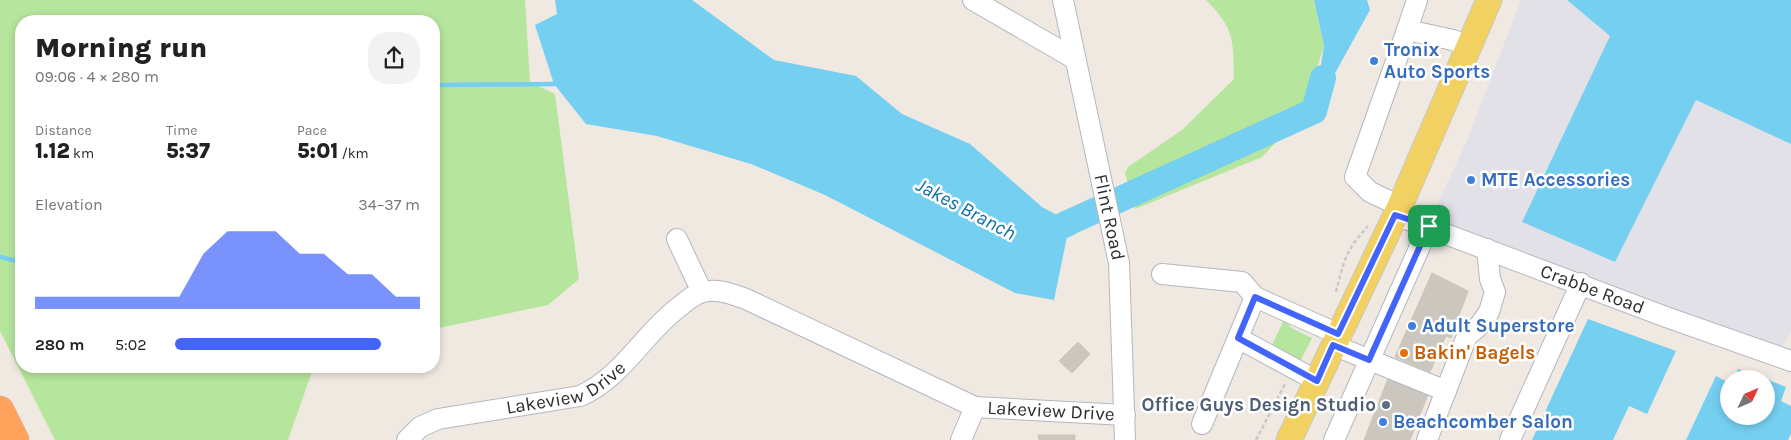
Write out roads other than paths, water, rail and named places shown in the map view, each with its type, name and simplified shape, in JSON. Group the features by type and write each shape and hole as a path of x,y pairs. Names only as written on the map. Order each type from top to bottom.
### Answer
{"highway":[{"path":"0,410 15,440"}],"main road":[{"path":"1296,438 1317,381 1397,210 1490,0"}],"street":[{"path":"972,0 1075,59"},
{"name":"Flint Road","path":"1063,0 1119,263 1125,440"},
{"path":"1417,0 1406,30 1470,46"},
{"name":"Crabbe Road","path":"1406,30 1355,177 1370,192 1397,210 1429,226 1666,317 1791,361"},
{"path":"1334,440 1429,226"},
{"path":"677,239 702,292"},
{"path":"1427,440 1467,336 1489,312 1495,292 1490,279 1487,249"},
{"path":"1162,274 1242,282 1255,297 1336,340 1369,360 1446,391"},
{"path":"1510,440 1581,283"},
{"name":"Lakeview Drive","path":"407,440 420,427 438,419 580,396 589,392 612,376 664,318 691,297 702,292 720,291 746,299 975,407 1125,415"},
{"path":"1202,424 1255,297"},
{"path":"1238,338 1317,381"},
{"name":"Lakeview Drive","path":"961,440 975,407"}],"water":[{"path":"555,0 692,0 774,60 856,76 902,114 970,144 1042,207 1070,222 1054,300 1015,293 825,195 751,164 657,136 586,124 554,84 535,25 557,14"},
{"path":"1314,0 1367,0 1370,10 1314,111 1324,45"},
{"path":"1567,0 1791,0 1791,144 1696,100 1615,262 1522,222 1610,36"},
{"path":"1588,319 1676,351 1647,414 1629,406 1613,440 1532,440"},
{"path":"1716,376 1720,378 1720,425 1775,425 1775,383 1786,387 1781,401 1791,406 1791,434 1788,440 1686,440"}],"waterway":[{"name":"Jakes Branch","path":"1038,238 1314,111 1323,78"},
{"name":"Jakes Branch","path":"440,85 554,84"},
{"name":"Jakes Branch","path":"0,257 15,261"}],"place":[{"name":"Tronix Auto Sports","path":"1374,61"},
{"name":"MTE Accessories","path":"1471,180"},
{"name":"Adult Superstore","path":"1412,326"},
{"name":"Bakin' Bagels","path":"1404,353"},
{"name":"Office Guys Design Studio","path":"1386,405"},
{"name":"Beachcomber Salon","path":"1383,422"}]}
